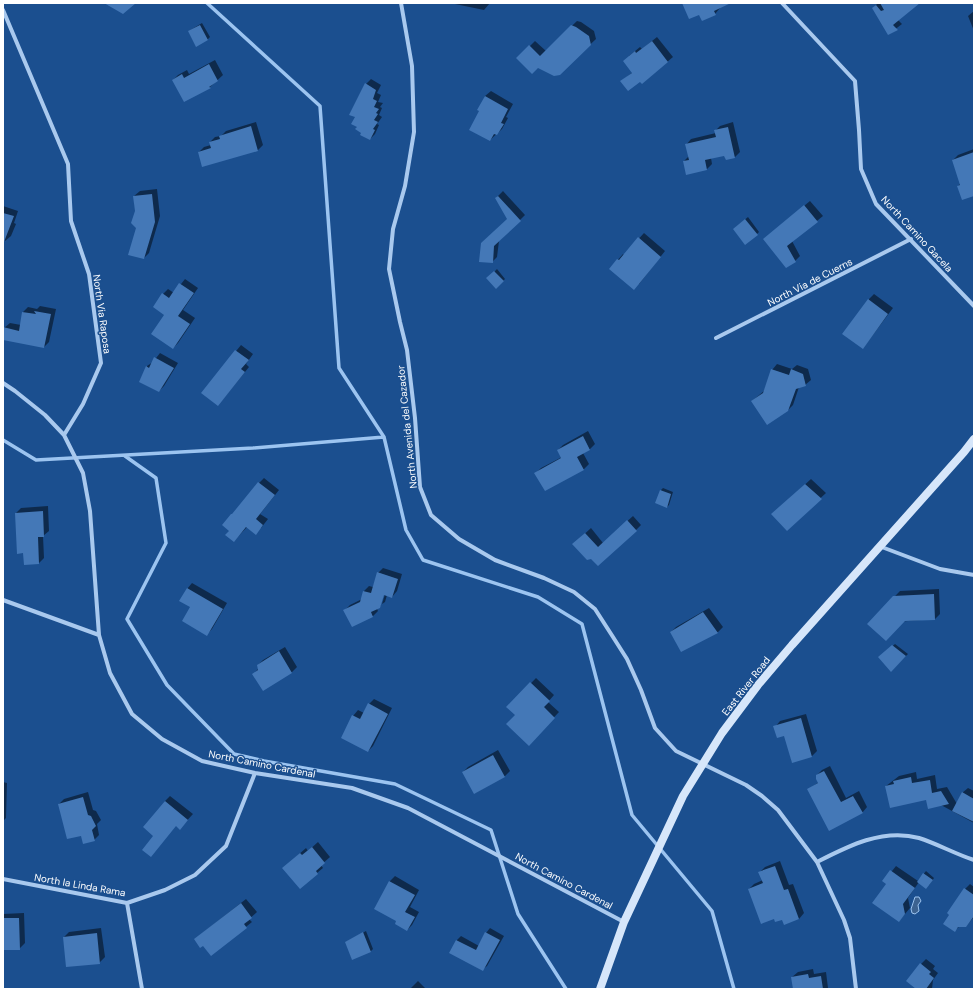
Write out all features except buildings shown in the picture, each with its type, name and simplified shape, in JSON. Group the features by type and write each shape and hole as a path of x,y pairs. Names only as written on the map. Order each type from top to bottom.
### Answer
{"street":[{"name":"North Avenida del Cazador","path":"401,3 412,66 414,132 405,186 393,229 389,269 407,350 415,418 420,487 431,515 459,539 496,560 544,578 574,592 594,609 627,659 641,690 655,728 676,751 746,785 778,810 817,862 832,894 850,938 856,989"},
{"name":"North Camino Gacela","path":"782,3 855,81 861,169 876,204 974,306"},
{"name":"North Via Raposa","path":"3,10 68,164 71,221 89,274 101,363 83,404 64,436"},
{"name":"North Via de Cuerns","path":"716,338 911,239"},
{"name":"North Camino Cardenal","path":"3,383 45,415 64,436 83,473 90,511 99,635 110,673 132,714 162,739 202,761 255,773 352,788 408,808 624,922"},
{"name":"East River Road","path":"600,989 624,922 683,796 726,728 758,685 974,439"},
{"path":"879,546 940,569 974,575"},
{"path":"3,600 99,635"},
{"name":"North la Linda Rama","path":"3,879 127,903 165,890 195,874 226,846 255,773"},
{"path":"817,862 850,845 871,838 893,835 919,838 974,860"},
{"path":"127,903 142,989"}],"water":[{"path":"915,897 919,897 921,901 918,905 919,911 915,914 912,913 911,909"}],"waterway":[{"path":"207,3 320,106 339,368 384,437"},
{"path":"3,440 36,460 253,448 384,437 406,530 423,560 538,597 582,624 632,815 712,911 734,989"},
{"path":"125,456 156,478 166,543 127,619 167,685 234,754 264,761 395,784 491,830 518,914 566,989"}]}
